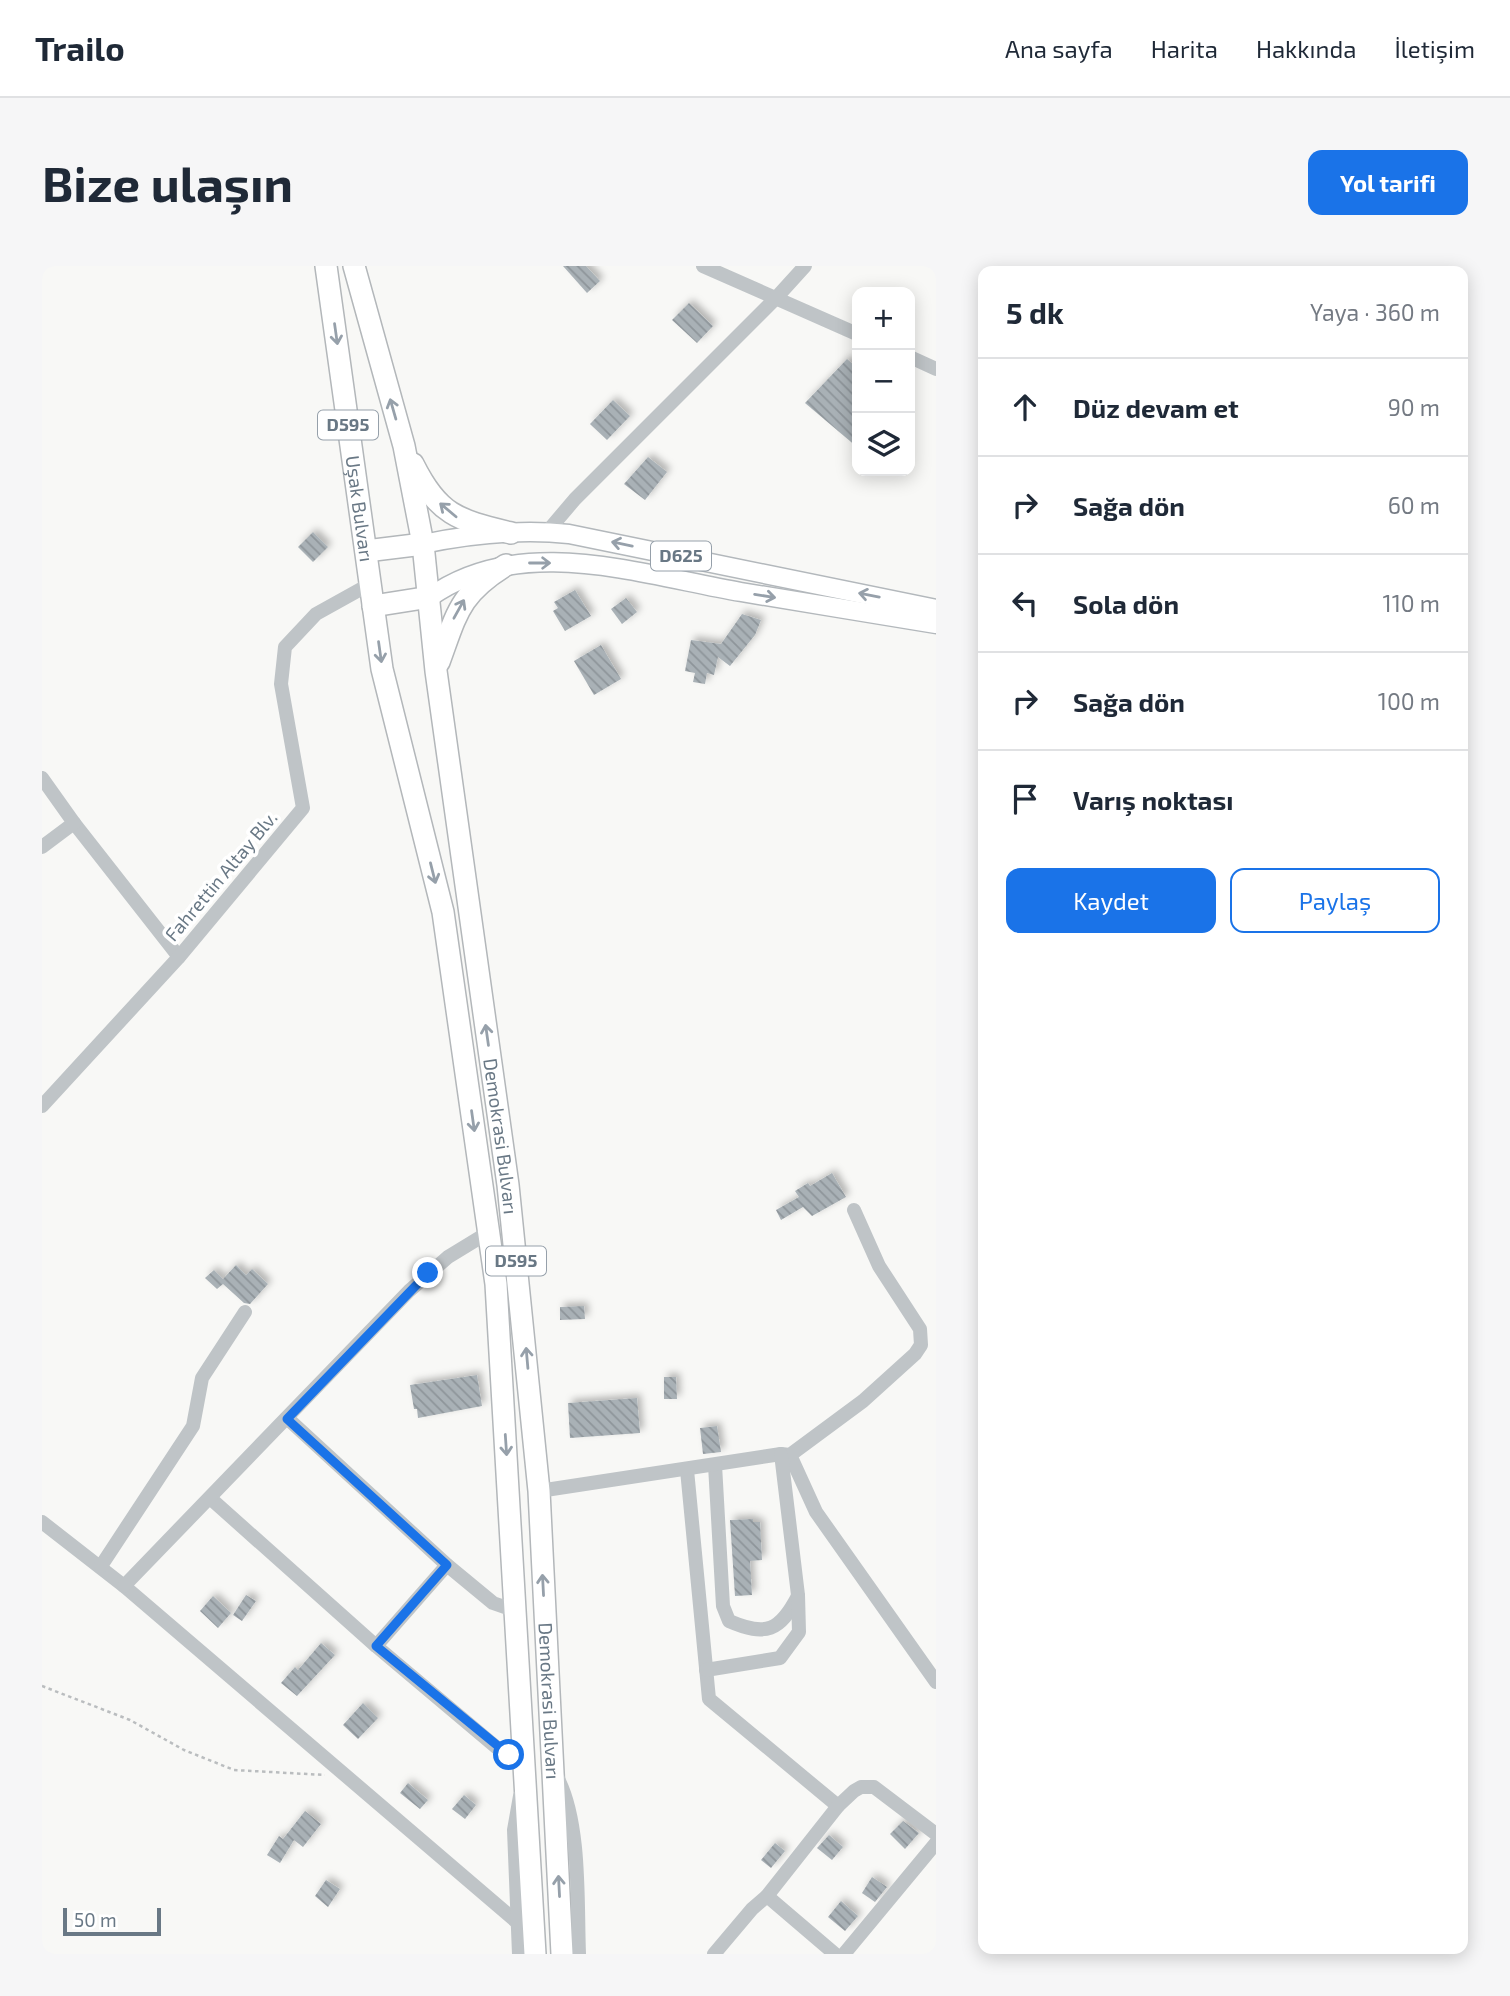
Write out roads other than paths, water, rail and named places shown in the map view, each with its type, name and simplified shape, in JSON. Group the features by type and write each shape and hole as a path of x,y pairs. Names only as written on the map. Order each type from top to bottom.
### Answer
{"highway":[{"name":"Uşak Bulvarı","path":"326,266 370,584"},
{"name":"D595","path":"354,266 404,446 423,544"},
{"path":"404,446 425,486 447,510 465,521 512,533"},
{"path":"366,551 423,544"},
{"name":"Demokrasi Bulvarı","path":"423,544 436,671 508,1185 539,1491 562,1954"},
{"path":"436,671 454,619 467,595 485,578 506,565"},
{"name":"Demokrasi Bulvarı","path":"370,584 382,669 443,912 496,1284 535,1954"},
{"path":"373,606 430,597"}],"main road":[{"name":"D625","path":"423,544 475,535 547,532 585,537 936,608"},
{"name":"D625","path":"430,597 468,575 506,565 585,565 936,624"}],"street":[{"path":"703,266 852,332"},
{"path":"547,532 805,266"},
{"path":"915,359 936,369"},
{"name":"Fahrettin Altay Blv.","path":"42,1106 178,957 303,808 281,684 285,647 316,614 370,584"},
{"path":"42,778 178,957"},
{"path":"42,847 74,823"},
{"path":"42,1083 53,1095"},
{"path":"539,1491 785,1455 863,1401 915,1354 921,1345 920,1329 878,1266 854,1210"},
{"path":"124,1586 418,1282 447,1257 489,1232"},
{"path":"101,1566 193,1426 202,1378 245,1312"},
{"path":"287,1419 447,1565 494,1603 516,1611"},
{"path":"706,1670 780,1658 799,1632 785,1455"},
{"path":"785,1455 816,1512 936,1682"},
{"path":"715,1465 723,1606 729,1621 746,1628 767,1629 781,1624 798,1595"},
{"path":"687,1470 709,1699 838,1806"},
{"path":"210,1498 376,1646 502,1751 509,1755 525,1757"},
{"path":"42,1522 101,1566 518,1923"},
{"path":"376,1646 447,1565"},
{"path":"552,1771 563,1790 570,1819 579,1954"},
{"path":"520,1954 514,1830 518,1803 526,1782"},
{"path":"714,1954 752,1909 767,1896 838,1806 861,1787 874,1787 936,1834"},
{"path":"844,1954 936,1843"},
{"path":"767,1896 835,1954"}]}
